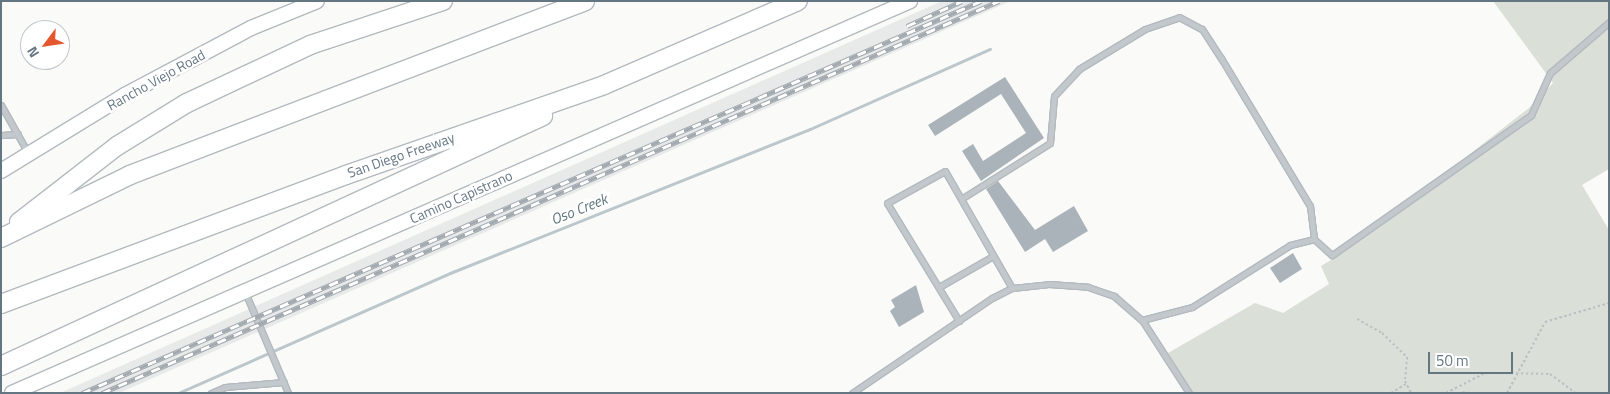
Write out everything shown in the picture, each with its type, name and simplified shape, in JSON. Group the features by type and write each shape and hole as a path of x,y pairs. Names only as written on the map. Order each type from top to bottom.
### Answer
{"highway":[{"path":"1,238 74,177 187,103 310,46 442,1"},
{"path":"1,238 130,175 585,1"},
{"name":"San Diego Freeway","path":"1,304 346,174 604,85 798,1"},
{"path":"1,366 92,321 462,156 604,85"}],"street":[{"name":"Rancho Viejo Road","path":"1,171 209,50 317,1"},
{"name":"Camino Capistrano","path":"12,393 910,1"}],"lane":[{"path":"961,199 1050,144 1054,96 1079,69 1145,29 1179,17 1202,29 1310,206 1314,239 1332,255 1531,115 1550,73 1609,22"},
{"path":"1,105 28,154"},
{"path":"1,135 18,134"},
{"path":"959,321 887,202 945,171 1012,288"},
{"path":"1142,320 1192,306 1290,245 1314,239"},
{"path":"939,287 993,256"},
{"path":"852,393 1012,288 1049,284 1088,288 1114,296 1142,320 1189,393"},
{"path":"244,291 288,393"},
{"path":"212,393 225,387 284,382"}],"path":[{"path":"1506,393 1545,322 1609,303"},
{"path":"1357,319 1382,333 1406,357 1406,384 1411,393"},
{"path":"1446,393 1484,373 1550,374 1575,393"},
{"path":"1391,393 1406,384"}],"shaded area":[{"path":"942,1 1011,1 119,393 60,393"},
{"path":"1493,1 1609,1 1609,169 1582,185 1609,230 1609,393 1192,393 1168,353 1255,303 1283,313 1329,284 1321,266 1344,252 1529,108 1553,83"}],"building":[{"path":"1005,77 1044,138 981,181 962,151 973,144 983,161 1026,133 1001,94 935,136 928,125"},
{"path":"998,181 1035,230 1074,206 1088,231 1053,252 1045,239 1025,252 986,189"},
{"path":"1293,253 1302,269 1280,283 1270,268"},
{"path":"916,285 924,312 899,327 890,311 895,307 891,300"}],"waterway":[{"name":"Oso Creek","path":"178,393 450,273 810,129 990,49"}],"railway":[{"path":"907,26 962,1"},
{"path":"82,393 981,1"},
{"path":"102,393 999,1"}]}
